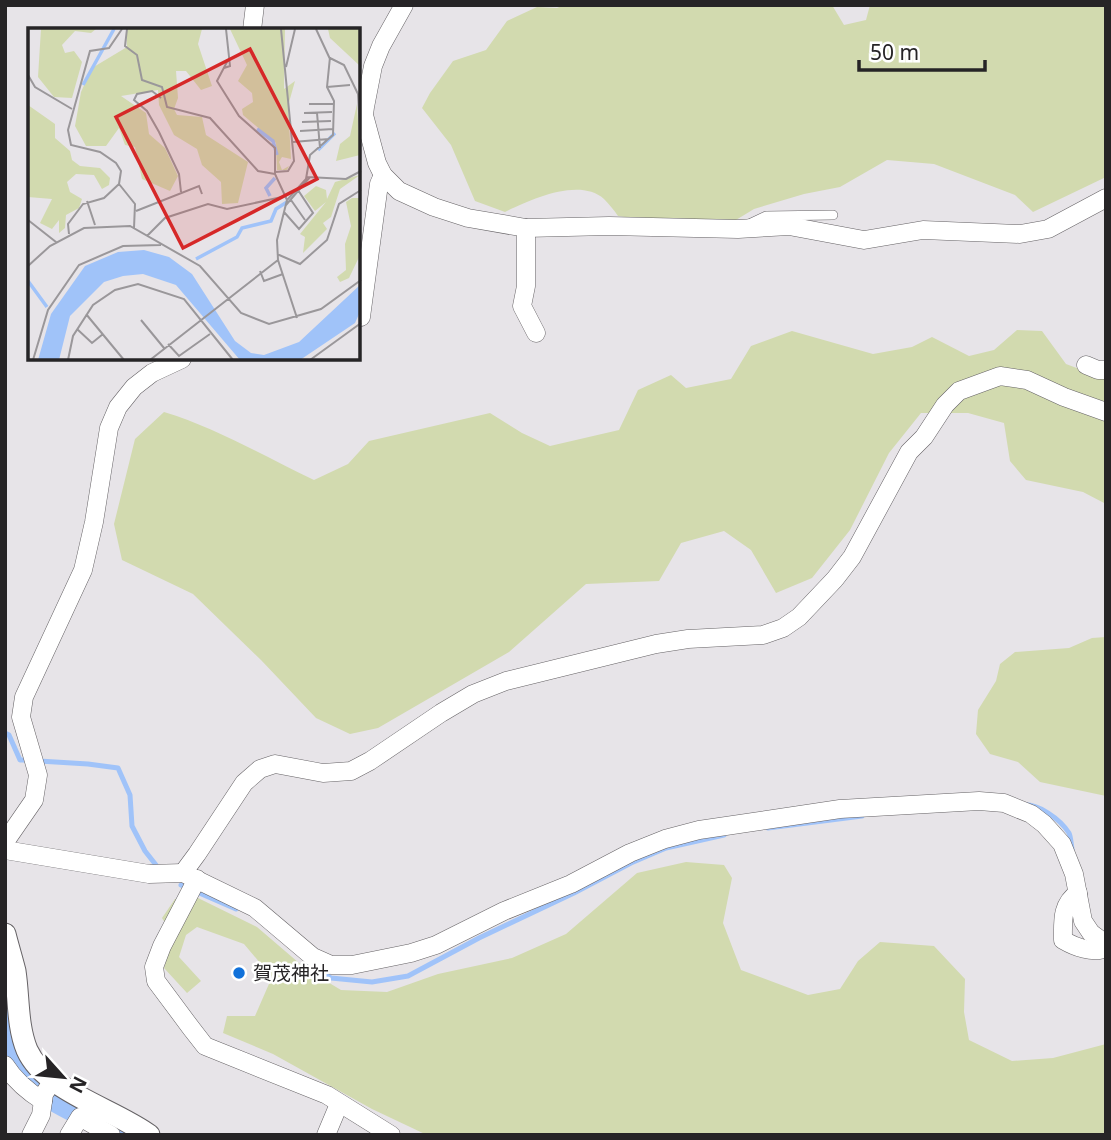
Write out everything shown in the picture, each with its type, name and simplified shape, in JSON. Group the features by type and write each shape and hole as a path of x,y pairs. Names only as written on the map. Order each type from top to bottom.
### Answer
{"street":[{"path":"252,28 255,5"},
{"path":"404,5 380,46 361,116 383,175 399,191 434,207 468,218 526,228 609,226 738,229 789,226 864,240 923,230 1020,234 1048,229 1106,198"},
{"path":"360,317 379,184 383,175"},
{"path":"526,228 526,286 522,306 536,333"},
{"path":"5,842 34,800 38,775 21,717 24,697 83,570 94,522 108,428 118,407 134,387 152,373 180,360"},
{"path":"1086,365 1106,370"},
{"path":"391,1135 327,1095 205,1046 156,981 154,967 197,854 244,783 260,769 275,764 323,773 351,771 473,694 506,681 656,644 701,638 763,635 783,628 799,617 852,557 909,452 959,391 1000,376 1027,380 1106,412"},
{"path":"5,850 149,874 190,876 255,908 313,957 331,965 352,965 411,953 436,944 665,839 687,833 840,809 979,801 1004,803 1031,814 1062,844 1074,874 1078,893 1083,921 1091,933 1106,946 1101,951 1076,947 1063,940 1063,913 1070,898 1078,893"},
{"path":"5,934 15,971 22,1032 28,1052 41,1070 53,1080 127,1119 149,1135"},
{"path":"5,1065 12,1077 29,1093 43,1101"},
{"path":"37,1133 43,1101 53,1080"},
{"path":"326,1135 339,1104"},
{"path":"69,1135 80,1118 111,1135"}],"lane":[{"path":"738,229 766,216 833,215"}],"green space":[{"path":"564,5 832,5 844,25 866,20 870,5 1106,5 1106,177 1033,212 1015,195 934,164 887,160 840,187 804,194 754,209 731,223 655,221 618,216 604,199 582,190 554,193 505,212 475,201 451,145 422,108 453,61 486,50 507,21 537,7 557,8"},
{"path":"1017,330 1042,331 1066,364 1106,379 1106,504 1083,492 1026,480 1010,461 1004,423 968,413 921,413 889,453 850,530 812,578 776,593 751,550 724,531 681,543 659,581 586,584 509,652 378,728 350,734 316,718 193,594 122,560 114,524 135,439 164,412 222,434 314,480 348,464 369,441 490,413 522,433 550,446 619,430 638,390 671,375 686,388 731,379 751,346 792,331 873,354 912,347 932,337 969,356 994,350"},
{"path":"1106,637 1106,796 1040,782 1018,762 990,754 976,734 978,710 996,681 1000,664 1015,652 1069,648 1092,638"},
{"path":"686,862 724,865 732,878 723,923 741,970 808,995 840,989 858,961 880,942 934,946 965,979 964,1012 969,1040 1012,1061 1053,1058 1106,1044 1106,1135 427,1135 372,1109 273,1054 223,1033 227,1016 255,1016 272,977 244,944 197,927 186,935 179,957 201,981 187,993 164,968 173,935 162,918 175,899 198,898 257,927 306,969 341,990 387,992 438,974 512,958 566,934 637,873"}],"waterway":[{"path":"5,733 9,735 20,760 29,760"},
{"path":"39,761 118,768 130,795 132,826 156,865"},
{"path":"1022,805 1042,809 1060,822 1069,833 1072,849"},
{"path":"768,828 862,816"},
{"path":"308,962 331,978 372,982 408,976 631,863 666,848 724,835"},
{"path":"181,885 236,909"},
{"path":"5,995 9,1044 28,1076 59,1099 128,1135"}],"place":[{"name":"賀茂神社","path":"239,973"}]}
